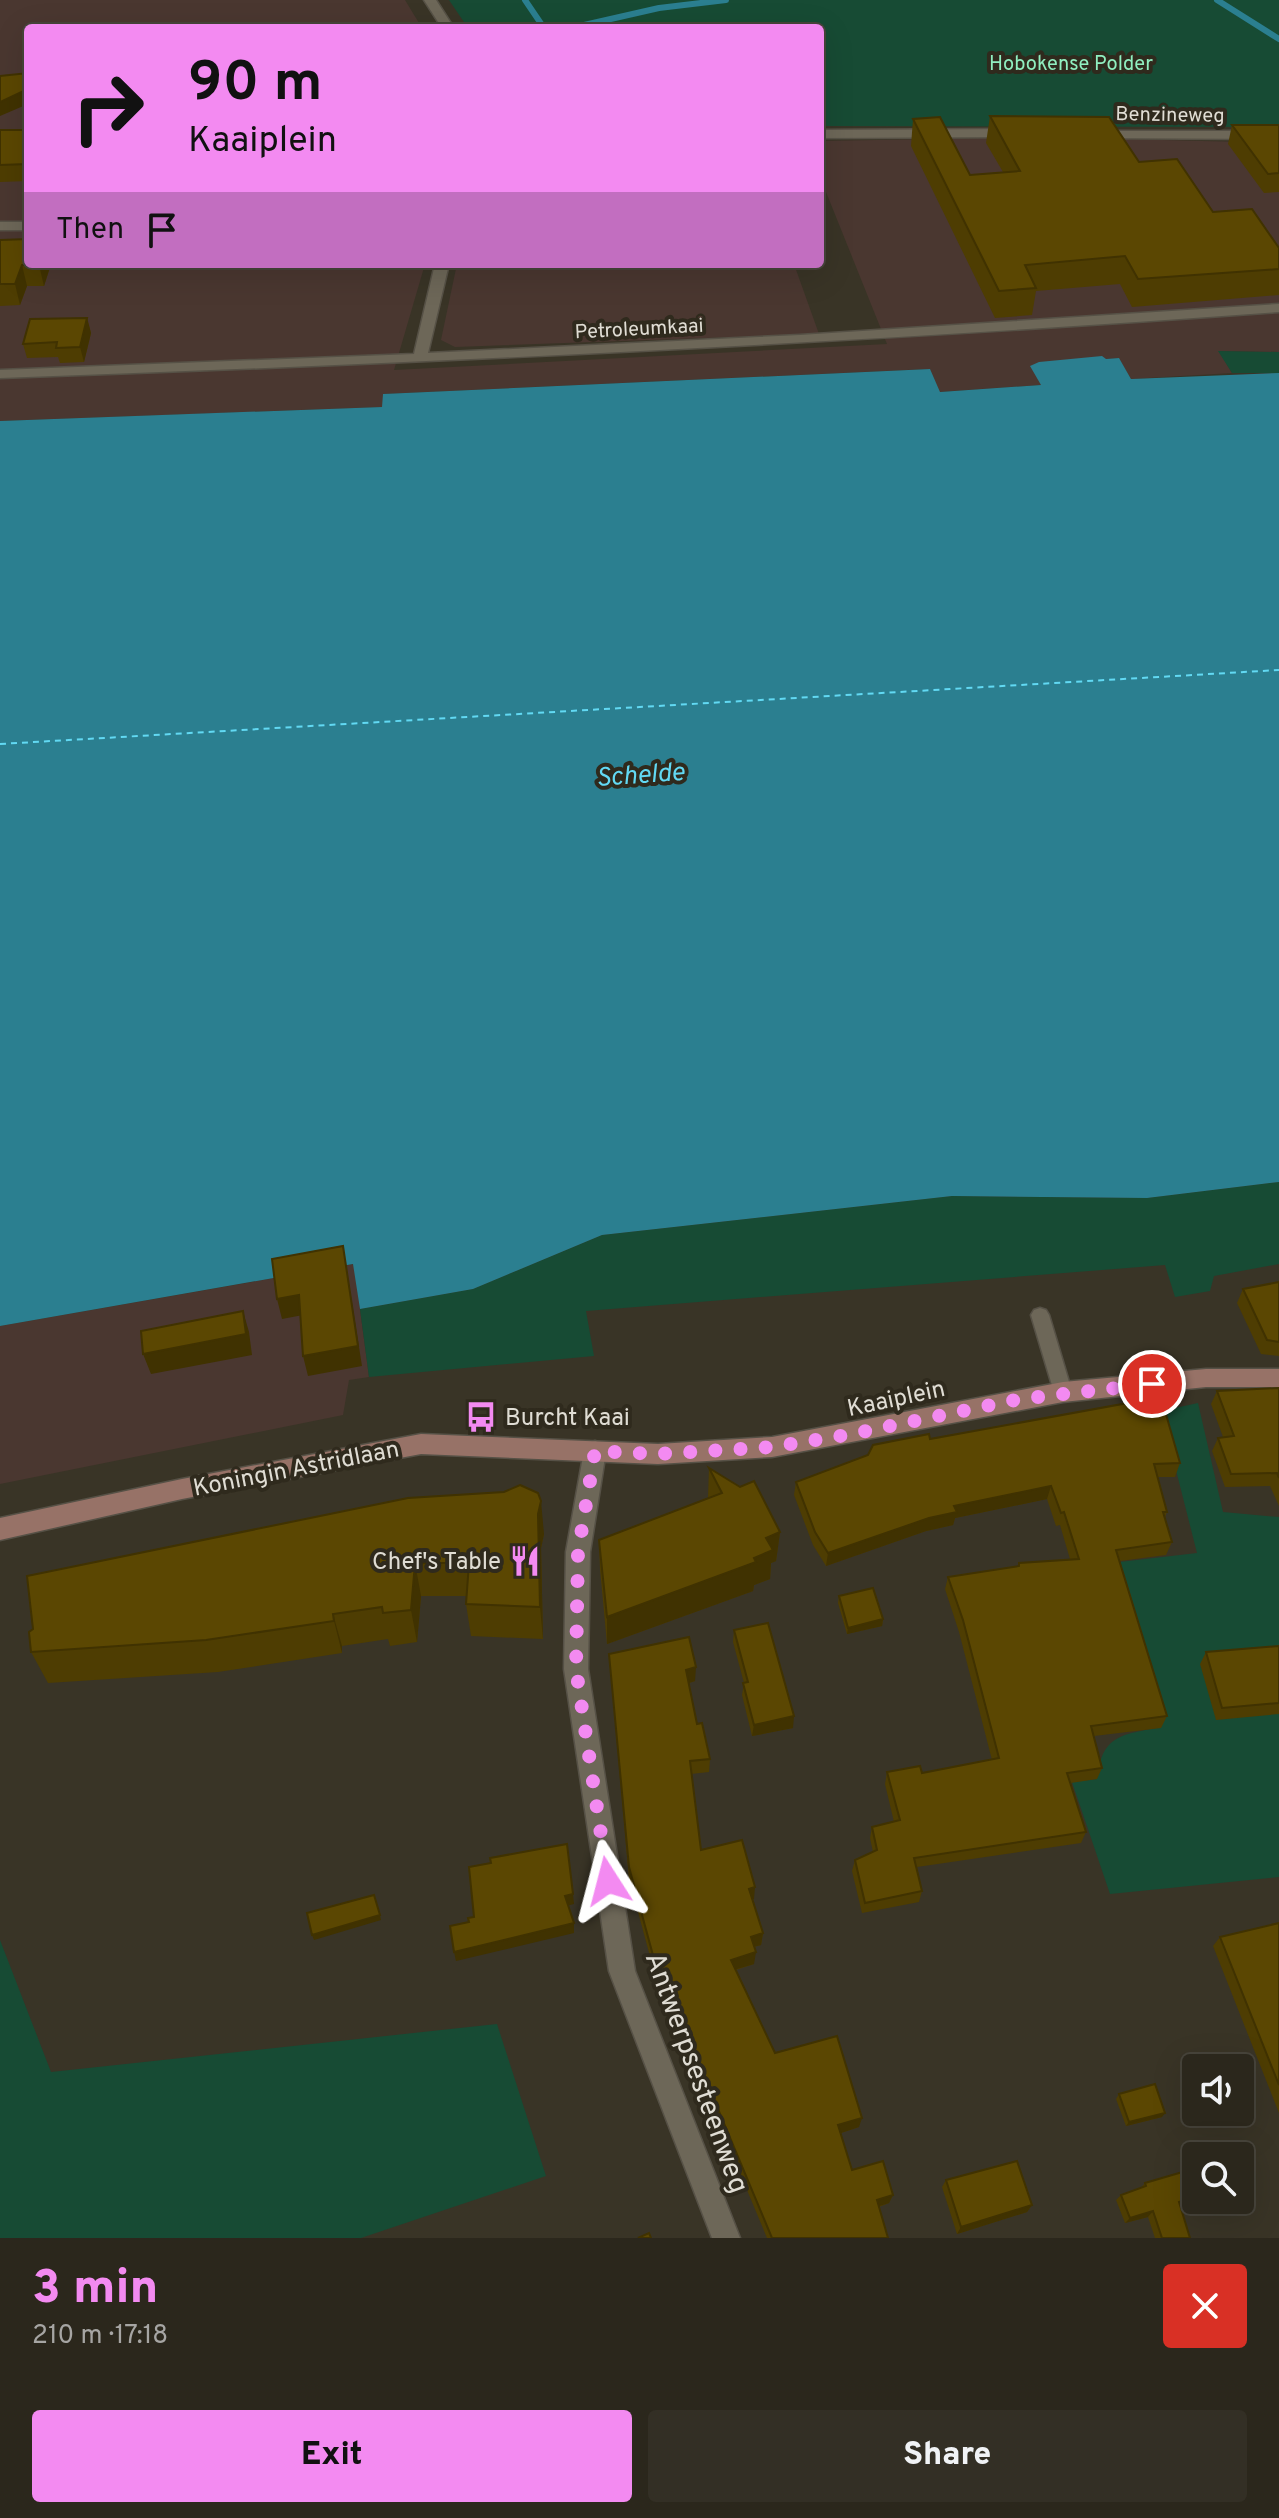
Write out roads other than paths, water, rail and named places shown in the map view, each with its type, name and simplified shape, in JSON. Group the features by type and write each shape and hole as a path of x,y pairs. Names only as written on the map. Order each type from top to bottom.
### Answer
{"street":[{"path":"430,0 445,24"},
{"path":"824,134 1031,133"},
{"name":"Benzineweg","path":"1086,133 1279,135"},
{"path":"0,226 24,226"},
{"path":"420,359 441,268"},
{"name":"Petroleumkaai","path":"0,374 420,359 902,335 1279,308"},
{"name":"Kaaiplein","path":"595,1451 658,1454 772,1447 1063,1392 1206,1378 1279,1378"},
{"name":"Koningin Astridlaan","path":"0,1529 182,1489 421,1444 595,1451"},
{"name":"Antwerpsesteenweg","path":"595,1451 578,1552 576,1669 622,1971 726,2238"}],"lane":[{"path":"1040,1315 1063,1392"}],"water":[{"name":"Schelde","path":"1102,356 1106,359 1119,358 1131,379 1279,373 1279,1182 1147,1198 952,1196 602,1235 473,1289 360,1309 353,1264 0,1326 0,421 382,407 383,394 930,369 940,392 1041,385 1030,366 1039,362"}],"waterway":[{"path":"525,0 541,24"},
{"path":"589,24 659,8 726,0"},
{"path":"1217,0 1279,39"}],"place":[{"name":"Burcht Kaai","path":"481,1417"},
{"name":"Chef's Table","path":"525,1561"}],"park label":[{"name":"Hobokense Polder","path":"1071,63"}]}
